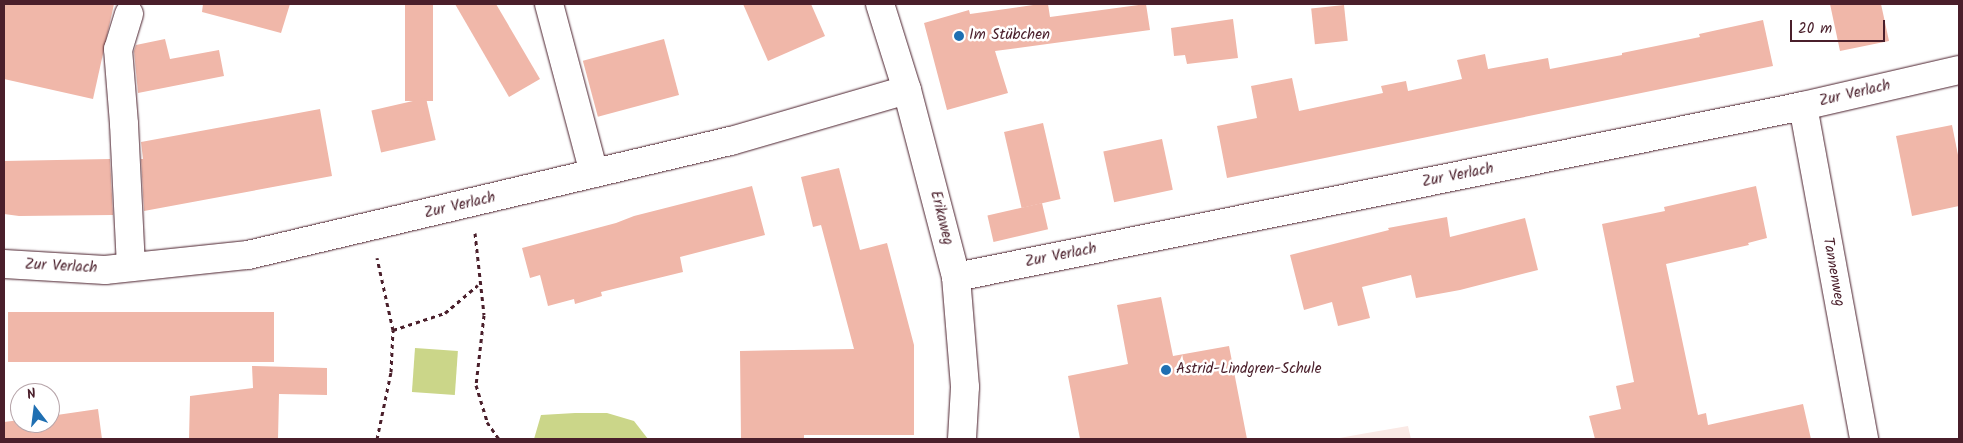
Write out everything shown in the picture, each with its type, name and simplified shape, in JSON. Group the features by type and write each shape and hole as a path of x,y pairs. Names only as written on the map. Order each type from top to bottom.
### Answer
{"street":[{"path":"549,4 594,173"},
{"name":"Erikaweg","path":"880,4 907,90 956,277 966,387 962,439"},
{"path":"129,14 118,49 124,124 131,268"},
{"name":"Zur Verlach","path":"956,277 1803,106 1959,70"},
{"name":"Zur Verlach","path":"4,264 105,270 248,255 731,141 907,90"},
{"name":"Tannenweg","path":"1803,106 1864,439"}],"path":[{"path":"475,233 479,285 484,315 476,385 487,422 499,439"},
{"path":"377,258 393,330 391,372 377,439"},
{"path":"393,330 445,313 479,285"}],"shaded area":[{"path":"1408,426 1411,439 1334,439 1367,433"}],"green space":[{"path":"415,348 458,351 455,395 412,392"},
{"path":"607,413 634,421 648,439 534,439 541,415"}],"building":[{"path":"4,4 114,4 93,99 4,79"},
{"path":"203,4 290,4 281,33 202,12"},
{"path":"405,4 433,4 433,101 405,101"},
{"path":"455,4 496,4 540,79 509,97"},
{"path":"743,4 811,4 825,36 768,61"},
{"path":"1048,4 1050,17 1146,4 1150,30 995,51 1008,93 947,110 924,23 969,10 970,14"},
{"path":"1830,4 1881,4 1889,41 1840,51"},
{"path":"1344,5 1348,41 1315,44 1311,8"},
{"path":"1233,19 1238,58 1187,64 1185,55 1174,56 1171,28"},
{"path":"1763,20 1773,66 1227,178 1217,126 1257,118 1251,86 1292,78 1299,111 1383,93 1381,86 1406,81 1408,91 1462,79 1457,60 1485,54 1488,69 1548,58 1550,69 1622,55 1622,53 1700,37 1699,34"},
{"path":"165,39 170,59 219,50 224,76 138,93 134,51 136,45"},
{"path":"664,39 679,95 598,117 583,61"},
{"path":"426,98 436,140 381,152 371,111"},
{"path":"320,109 332,176 144,211 141,142"},
{"path":"1043,123 1061,199 1022,208 1004,132"},
{"path":"1952,125 1959,160 1959,206 1912,216 1896,136"},
{"path":"1162,139 1173,190 1114,202 1103,151"},
{"path":"110,159 113,215 19,216 4,214 4,161"},
{"path":"839,168 860,250 887,243 914,345 914,435 804,435 804,439 741,439 740,351 854,349 821,225 813,227 801,177"},
{"path":"752,186 765,235 680,257 683,272 601,292 602,296 575,304 574,299 548,306 540,275 530,278 522,248 616,223 634,216"},
{"path":"1756,186 1767,238 1748,243 1749,245 1666,264 1698,415 1706,413 1708,425 1803,404 1811,439 1595,439 1589,416 1621,409 1616,386 1634,382 1602,224 1665,211 1664,207"},
{"path":"1042,203 1048,229 994,242 987,216"},
{"path":"1447,217 1450,237 1525,218 1538,270 1460,290 1416,298 1411,275 1362,287 1370,318 1338,326 1332,302 1304,310 1290,255 1389,230 1388,228"},
{"name":"Astrid-Lindgren-Schule","path":"1161,297 1173,356 1229,346 1247,439 1080,439 1068,376 1128,364 1117,305"},
{"path":"8,312 274,312 274,362 8,362"},
{"path":"252,366 327,368 327,395 279,394 278,439 189,439 190,396 253,388"},
{"path":"98,409 102,439 4,439 4,422 10,421 10,433 60,433 60,415"}],"place":[{"name":"Im Stübchen","path":"959,36"},
{"name":"Astrid-Lindgren-Schule","path":"1166,370"}]}
